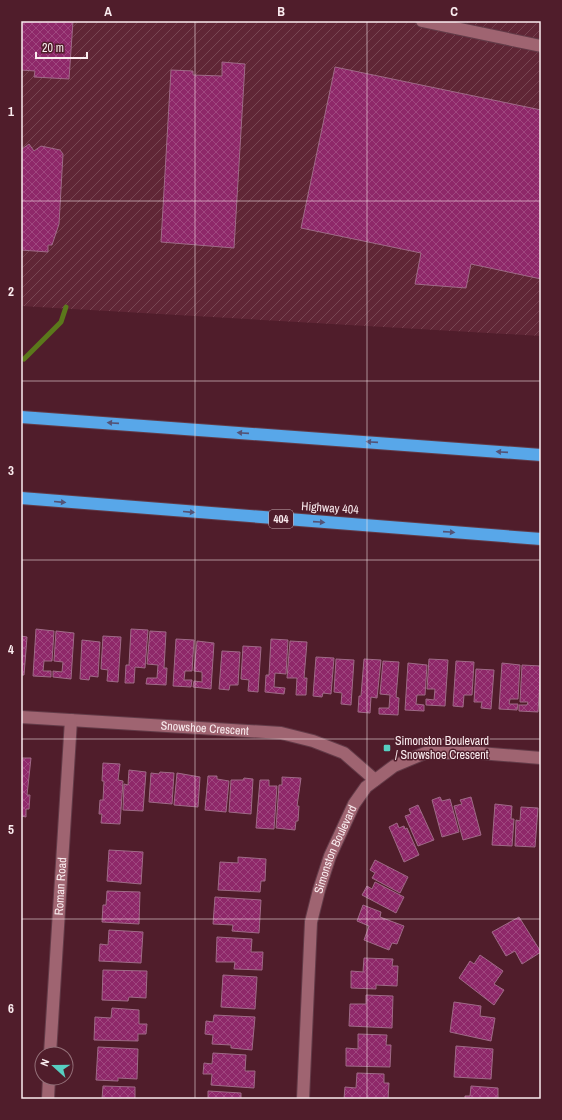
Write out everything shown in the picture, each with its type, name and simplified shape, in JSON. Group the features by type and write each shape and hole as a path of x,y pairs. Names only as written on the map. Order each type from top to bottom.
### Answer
{"highway":[{"path":"21,417 541,455"},
{"name":"Highway 404","path":"21,498 541,539"}],"street":[{"path":"422,21 541,46"},
{"name":"Snowshoe Crescent","path":"21,717 281,733 314,741 344,754 375,780"},
{"name":"Roman Road","path":"51,1046 71,720"},
{"name":"Simonston Boulevard","path":"303,1099 311,922 319,890 341,830 354,804 366,787 394,766 424,753 480,753 541,758"},
{"path":"48,1099 49,1086"}],"shaded area":[{"path":"21,21 541,21 541,336 21,306"}],"building":[{"path":"21,21 73,21 69,79 34,77 35,71 21,70"},
{"path":"222,62 245,64 234,248 161,242 171,70 193,71 193,75 222,76"},
{"path":"335,67 541,110 541,279 471,264 466,288 415,284 421,253 301,228"},
{"path":"29,144 34,151 41,146 60,150 63,154 59,224 52,245 48,245 48,252 21,250 21,147 22,149"},
{"path":"36,629 54,631 52,661 44,661 43,671 51,671 51,677 33,676"},
{"path":"131,629 148,630 145,668 135,667 134,683 125,683 126,665 129,665"},
{"path":"56,631 74,633 71,679 53,677 53,671 62,672 63,662 54,661"},
{"path":"150,631 166,632 164,668 167,668 166,685 146,684 147,678 157,678 158,665 147,664"},
{"path":"21,636 27,637 24,675 21,675"},
{"path":"103,636 121,637 118,682 107,681 108,670 101,669"},
{"path":"176,639 194,640 192,671 185,671 184,680 192,680 191,687 173,686"},
{"path":"271,639 288,640 286,674 275,673 274,687 285,688 284,694 265,692 266,675 269,675"},
{"path":"82,640 100,642 98,677 90,676 89,680 80,679"},
{"path":"197,641 214,643 211,689 193,687 194,681 202,682 202,672 194,671"},
{"path":"290,641 307,642 304,678 307,678 306,695 296,695 297,678 287,678"},
{"path":"243,646 261,647 258,692 248,691 249,680 241,679"},
{"path":"222,651 240,652 238,685 230,685 229,690 219,689"},
{"path":"316,657 334,658 331,694 323,693 322,697 313,696"},
{"path":"336,659 354,660 351,705 341,704 342,693 334,692"},
{"path":"364,659 381,660 377,698 371,697 370,713 358,712"},
{"path":"429,659 448,660 445,706 426,705 426,699 434,700 435,689 427,689"},
{"path":"383,661 399,662 396,697 399,698 398,715 379,714 379,708 389,708 390,695 380,694"},
{"path":"456,661 474,662 472,695 464,695 463,707 453,706"},
{"path":"408,663 427,665 425,695 417,695 416,704 424,705 424,711 405,710"},
{"path":"502,663 520,665 518,699 510,699 509,704 518,704 517,710 499,709"},
{"path":"522,665 541,666 538,712 519,711 519,705 527,705 528,702 520,702"},
{"path":"476,669 494,670 491,709 481,708 482,702 474,702"},
{"path":"21,758 31,758 27,795 30,795 29,809 26,809 26,817 21,816"},
{"path":"103,763 120,764 118,780 123,781 120,824 101,823 102,814 99,814 100,800 103,800"},
{"path":"129,770 146,772 143,811 123,810 124,784 128,785"},
{"path":"160,772 174,773 172,804 149,802 151,773 159,774"},
{"path":"177,773 200,777 198,807 174,805"},
{"path":"208,776 217,776 217,779 229,781 226,812 205,810"},
{"path":"282,777 301,778 297,806 299,806 298,821 296,821 295,830 276,828 279,785 282,785"},
{"path":"244,778 253,779 251,814 229,812 231,780 243,780"},
{"path":"260,780 269,780 269,786 277,786 274,829 256,828"},
{"path":"440,797 442,801 450,799 459,832 442,837 432,800"},
{"path":"471,797 481,835 463,840 454,806 462,804 460,800"},
{"path":"495,804 512,806 511,819 514,819 512,846 492,845"},
{"path":"418,805 434,840 418,846 405,816 411,814 409,809"},
{"path":"521,807 538,808 535,847 515,846 516,820 520,821"},
{"path":"397,823 399,828 404,826 405,829 407,828 419,855 404,862 389,827"},
{"path":"109,850 143,852 141,884 107,881"},
{"path":"238,857 266,859 265,881 261,881 260,892 218,890 220,862 238,863"},
{"path":"375,860 408,877 400,893 372,878 375,873 370,870"},
{"path":"375,882 404,897 396,913 362,895 367,886 372,889"},
{"path":"107,891 140,892 139,924 102,922 103,905 106,905"},
{"path":"215,897 261,900 259,933 232,931 233,925 213,924"},
{"path":"363,905 381,912 380,917 404,926 397,944 392,943 389,950 364,940 369,926 357,921"},
{"path":"519,917 541,952 522,964 515,951 506,956 492,932"},
{"path":"109,930 143,932 141,963 99,961 100,944 108,945"},
{"path":"217,937 252,939 251,952 263,952 262,970 234,969 235,962 216,962"},
{"path":"480,955 503,971 494,984 504,990 494,1005 459,978 470,961 474,964"},
{"path":"364,958 393,959 392,966 398,966 397,986 376,985 376,989 351,988 351,971 363,972"},
{"path":"103,970 147,971 146,998 129,997 128,1001 102,1000"},
{"path":"223,975 257,977 255,1009 221,1007"},
{"path":"366,995 393,996 392,1028 349,1026 350,1004 366,1004"},
{"path":"454,1002 481,1006 480,1016 495,1018 491,1041 450,1032"},
{"path":"112,1008 139,1010 139,1024 147,1024 146,1034 138,1034 138,1041 94,1040 95,1017 111,1018"},
{"path":"214,1015 255,1017 252,1050 231,1048 231,1045 212,1044 213,1035 205,1034 206,1021 213,1022"},
{"path":"358,1034 387,1035 386,1045 391,1045 390,1067 346,1066 346,1048 358,1049"},
{"path":"456,1046 493,1049 491,1079 454,1077"},
{"path":"98,1047 138,1049 137,1079 118,1078 118,1081 96,1080"},
{"path":"213,1053 246,1055 245,1071 255,1071 254,1088 211,1085 212,1074 203,1074 204,1063 212,1064"},
{"path":"357,1073 384,1074 384,1083 389,1083 388,1099 344,1099 345,1087 356,1088"},
{"path":"103,1086 135,1087 135,1099 102,1099"},
{"path":"471,1086 498,1088 498,1099 465,1099 465,1096 470,1096"},
{"path":"208,1091 241,1093 241,1099 208,1099"}],"waterway":[{"path":"24,359 61,322 66,307"}],"place":[{"name":"Simonston Boulevard / Snowshoe Crescent","path":"387,748"}]}
